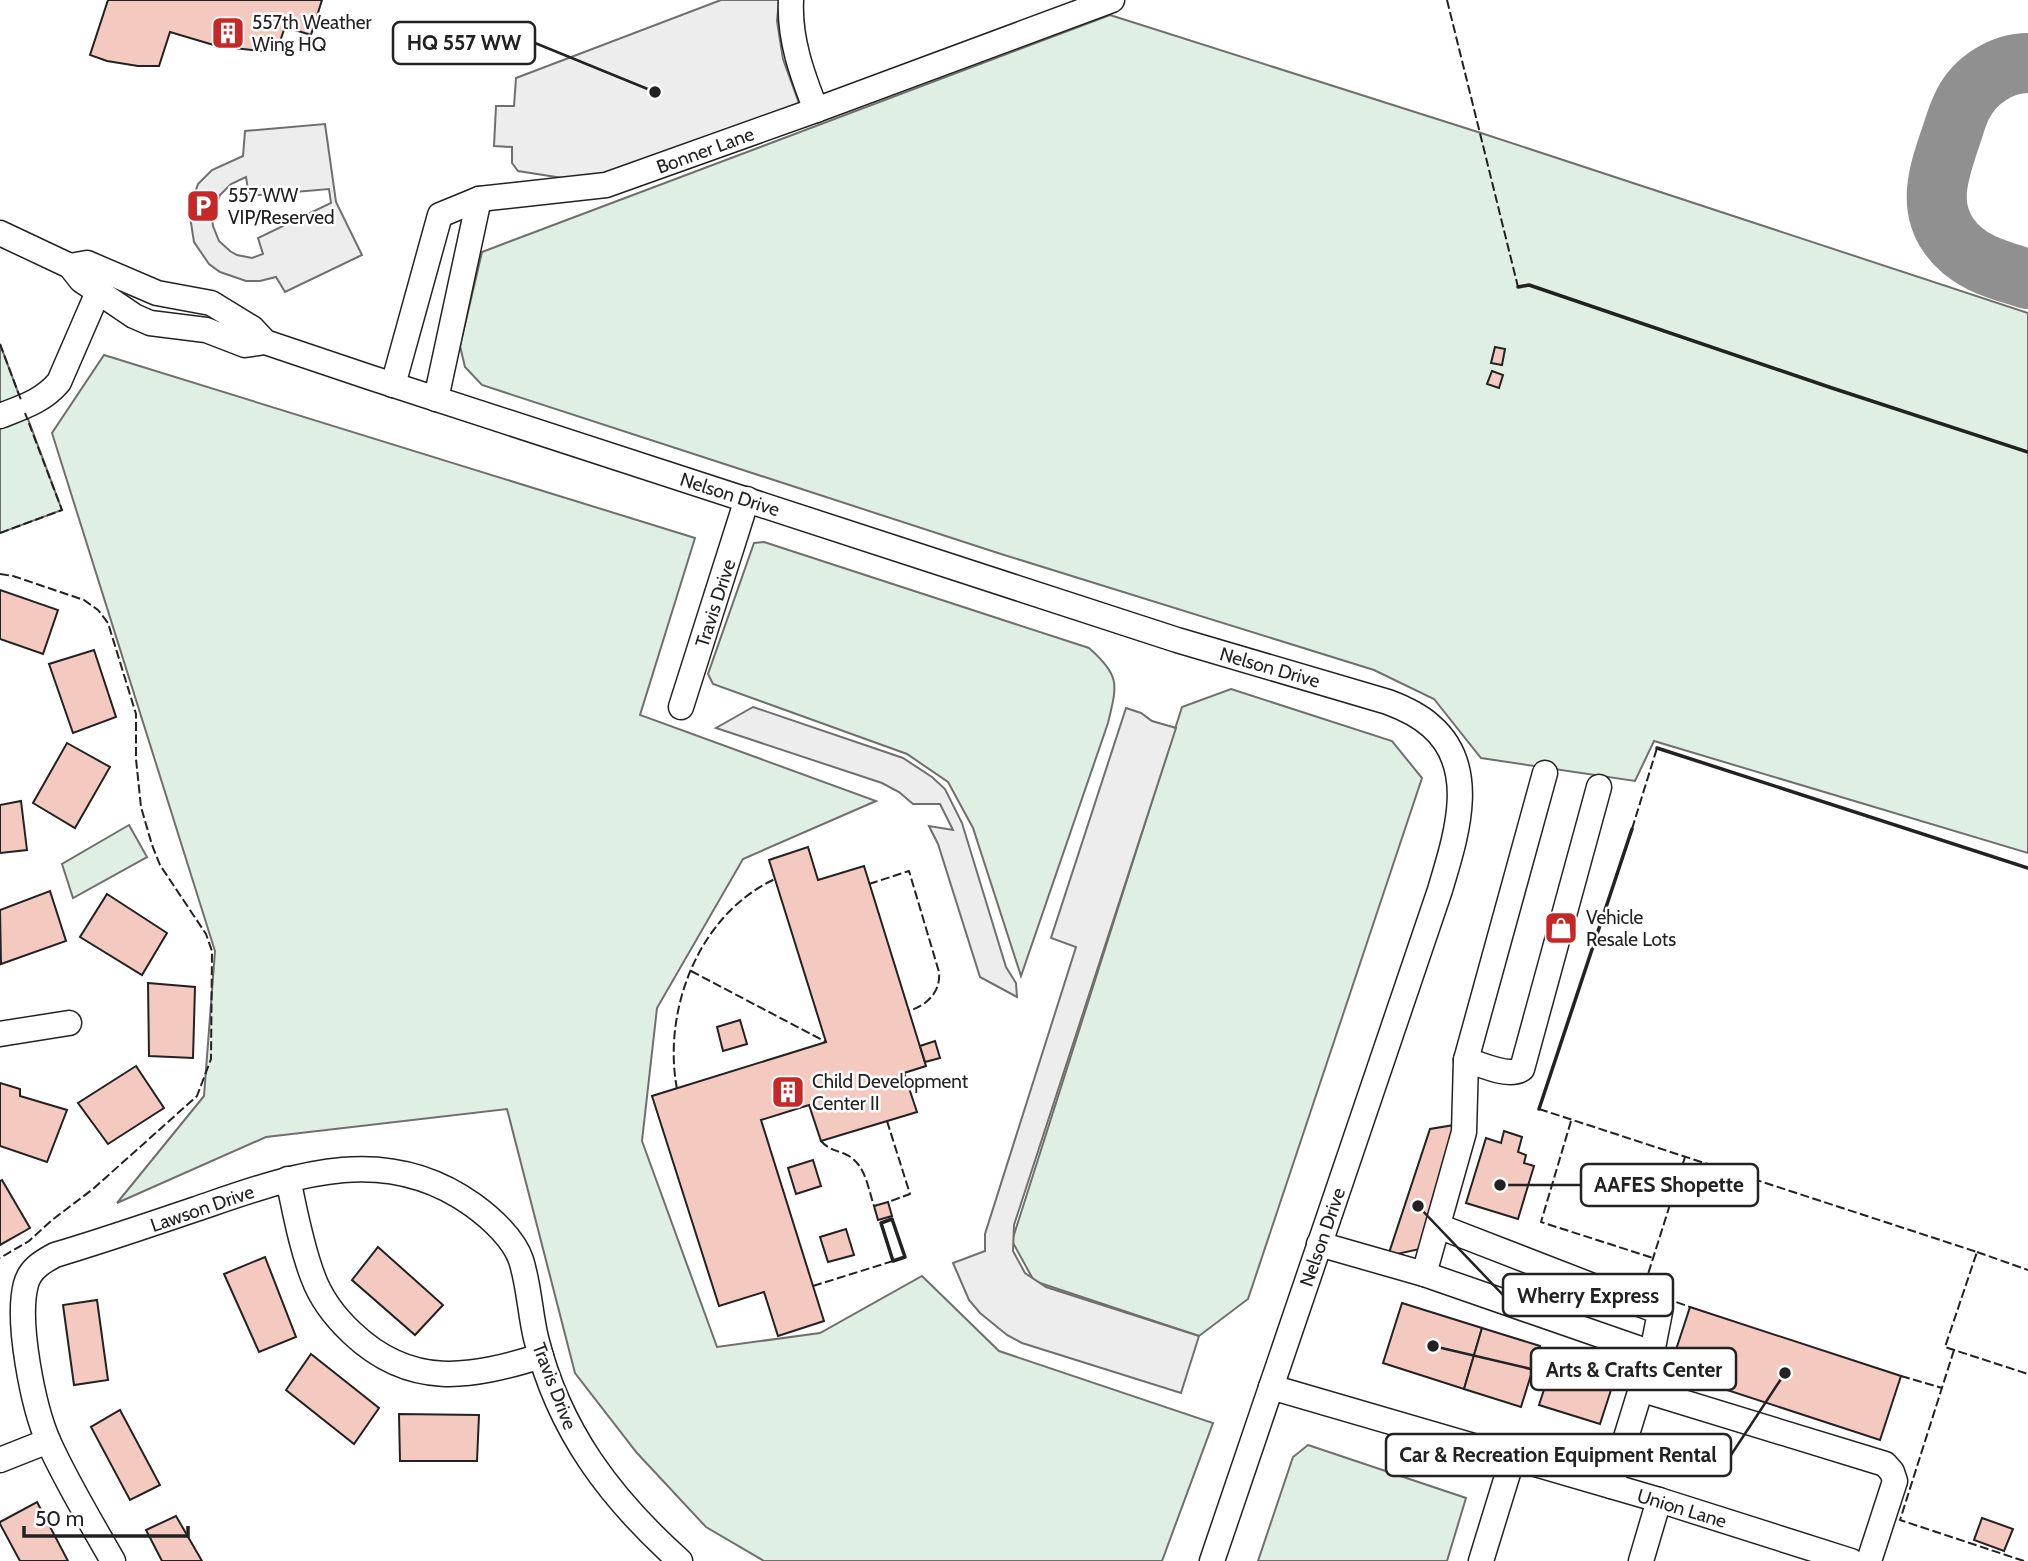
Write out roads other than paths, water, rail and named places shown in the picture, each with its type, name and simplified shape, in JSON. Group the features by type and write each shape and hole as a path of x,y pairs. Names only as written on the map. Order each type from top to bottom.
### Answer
{"street":[{"path":"791,0 790,25 799,64 816,110"},
{"name":"Bonner Lane","path":"393,385 440,215 479,199 606,185 1112,0"},
{"path":"436,399 479,199"},
{"name":"Nelson Drive","path":"0,233 70,265 81,280 134,316 150,323 206,330 245,345 265,342 1177,640 1388,702 1412,712 1432,726 1447,743 1456,768 1460,789 1455,837 1440,890 1212,1561"},
{"name":"Nelson Drive","path":"70,265 87,263 157,293 211,303 252,328 265,342"},
{"path":"0,415 37,401 50,393 59,382 98,292"},
{"name":"Travis Drive","path":"681,707 747,499"},
{"path":"1424,1274 1464,1132 1466,1060 1545,773"},
{"path":"1466,1060 1508,1072 1522,1069 1599,787"},
{"path":"0,1034 69,1023"},
{"name":"Lawson Drive","path":"113,1561 48,1441 32,1390 23,1319 26,1283 38,1264 55,1255 288,1179 328,1170 361,1169 402,1171 453,1191 483,1212 503,1231 521,1258"},
{"path":"288,1179 306,1258 323,1300 348,1329 375,1353 412,1369 449,1375 486,1371 541,1356"},
{"path":"1438,1226 1657,1309 1661,1317 1652,1353 1611,1486"},
{"path":"1319,1244 1424,1274 1652,1353"},
{"name":"Travis Drive","path":"521,1258 541,1356 561,1413 584,1453 607,1485 680,1561"},
{"name":"Union Lane","path":"1271,1387 1659,1500 1851,1561"},
{"path":"1640,1389 1885,1464 1895,1481 1869,1561"},
{"path":"0,1460 48,1441"},
{"path":"1481,1561 1513,1457"},
{"path":"1641,1561 1659,1500"}],"place":[{"name":"557th Weather Wing HQ","path":"228,33"},
{"name":"HQ 557 WW","path":"655,92"},
{"name":"557 WW VIP/Reserved","path":"203,206"},
{"name":"Vehicle Resale Lots","path":"1561,928"},
{"name":"Child Development Center II","path":"788,1092"},
{"name":"AAFES Shopette","path":"1500,1185"},
{"name":"Wherry Express","path":"1418,1206"},
{"name":"Arts & Crafts Center","path":"1433,1346"},
{"name":"Car & Recreation Equipment Rental","path":"1785,1373"}]}
